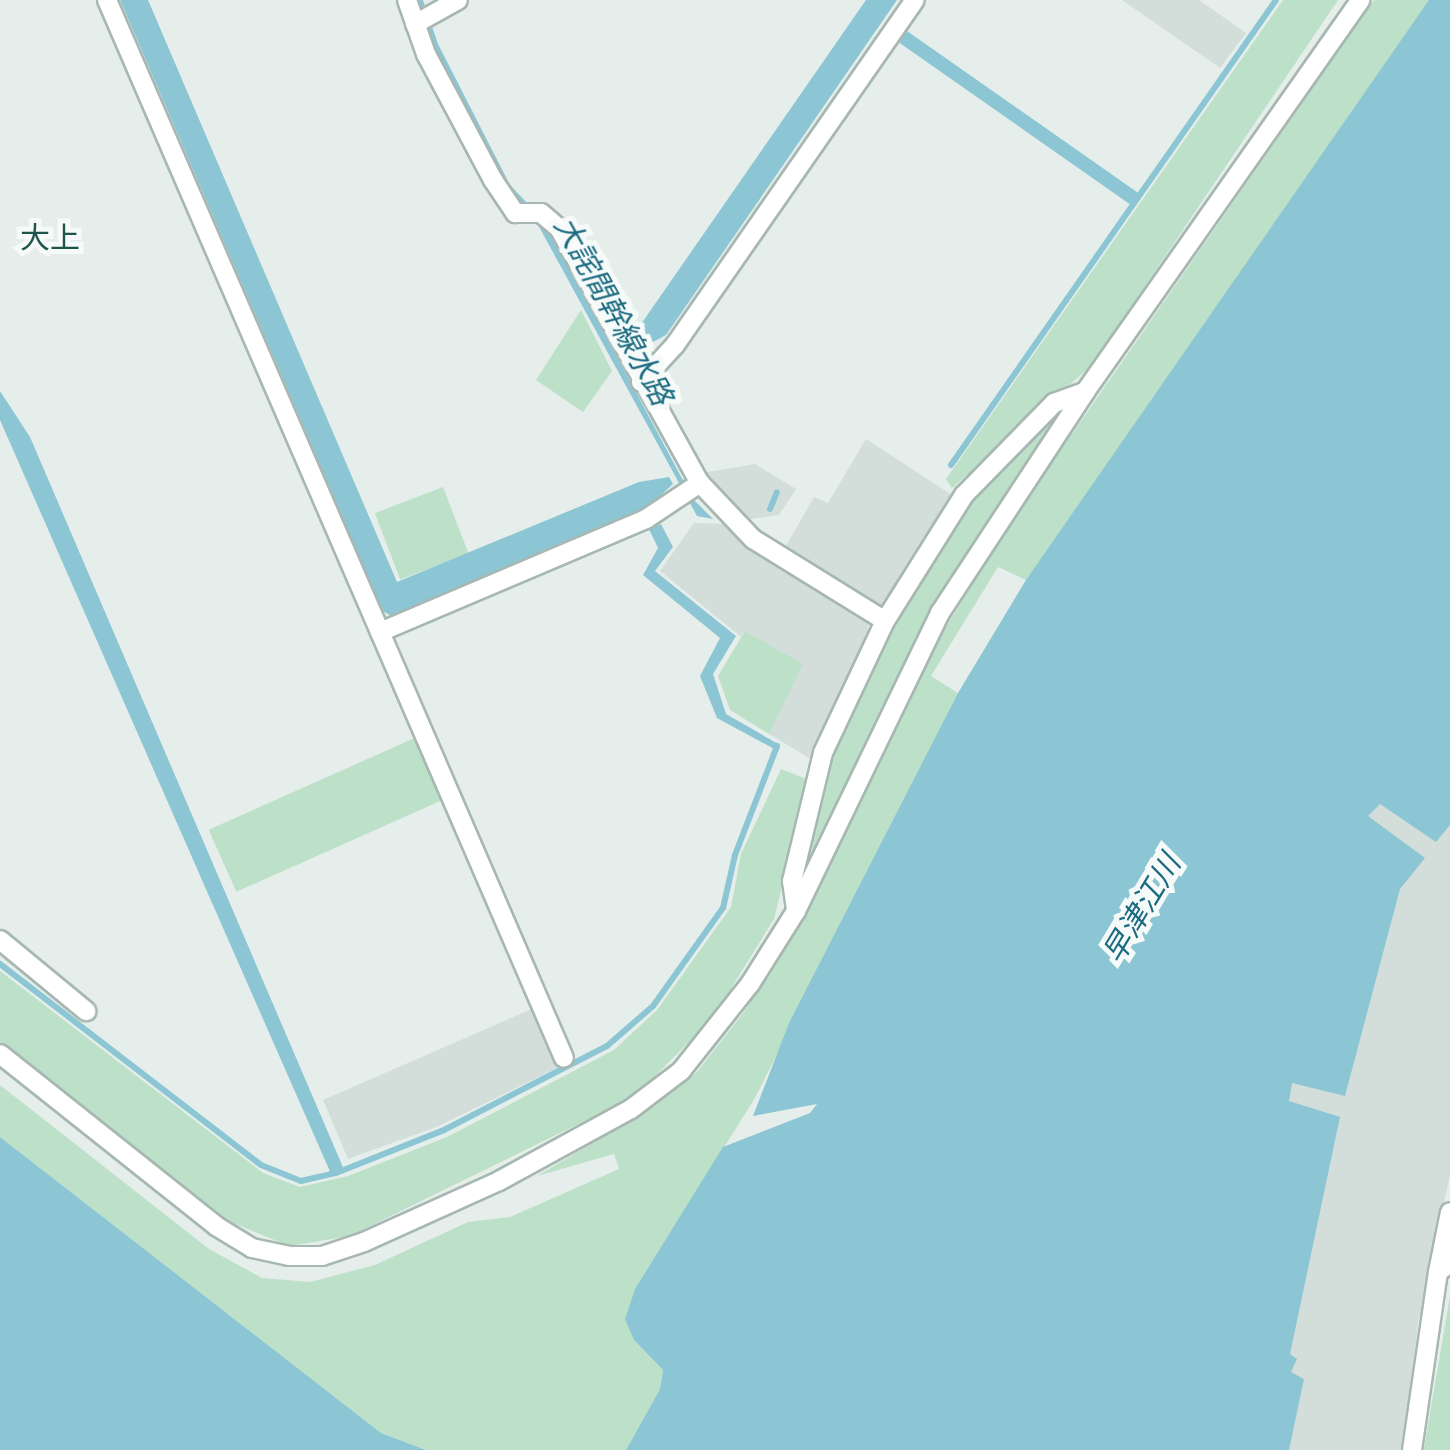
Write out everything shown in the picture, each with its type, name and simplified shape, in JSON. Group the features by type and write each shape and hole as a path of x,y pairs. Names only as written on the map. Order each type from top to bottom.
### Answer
{"street":[{"path":"107,0 564,1058"},
{"path":"407,0 415,24 492,180 532,215 559,228 641,382 691,489 718,506 733,522 885,621"},
{"path":"415,24 458,0"},
{"path":"641,382 675,345 914,0"},
{"path":"0,1054 216,1226 252,1248 322,1256 499,1181 631,1110 714,1036 796,911 940,613 1085,392 1361,0"},
{"path":"796,911 792,881 824,754 885,621 964,494 1054,403 1085,392"},
{"path":"380,632 646,519 691,489"},
{"path":"0,940 86,1011"},
{"path":"1412,1450 1450,1212"}],"shaded area":[{"path":"1122,0 1199,0 1246,33 1220,68"},
{"path":"866,439 952,495 879,610 783,551 814,497 828,503"},
{"path":"1450,458 1450,1175 1418,1324 1404,1450 975,1450"},
{"path":"755,464 796,489 779,515 744,520 707,472"},
{"path":"694,523 724,524 780,567 870,618 857,676 814,761 769,734 802,664 744,631 741,637 660,571"},
{"path":"534,1008 559,1067 439,1126 348,1159 323,1100"}],"green space":[{"path":"1283,0 1338,0 1091,366 952,488 946,479"},
{"path":"1374,0 1446,0 1026,580 998,567 931,676 958,693 755,1098 635,1289 626,1319 634,1340 663,1370 660,1389 626,1450 426,1450 381,1433 0,1137 0,1085 209,1249 262,1278 310,1282 375,1265 468,1222 510,1217 619,1169 614,1154 537,1176 647,1111 697,1072 744,1012 803,914 921,668 1010,523"},
{"path":"581,310 612,371 583,412 536,380"},
{"path":"1065,408 930,611 809,864 830,749 912,596 982,487"},
{"path":"443,487 468,553 400,579 375,513"},
{"path":"745,631 803,664 769,734 730,710 718,676"},
{"path":"417,737 445,799 236,892 209,830"},
{"path":"781,769 809,780 774,919 712,1019 635,1096 350,1236 289,1246 226,1220 0,1042 0,971 263,1173 300,1187 348,1176 447,1137 614,1050 657,1010 731,907 741,854"},
{"path":"1450,1296 1450,1450 1424,1450 1424,1448"}],"water":[{"path":"120,0 148,0 397,582 639,482 669,477 673,484 647,508 391,616 383,611"},
{"path":"416,0 423,0 438,44 510,185 545,222 693,499 713,519 697,516 537,223 504,185 432,46"},
{"path":"866,0 897,0 666,335 640,349 639,327"},
{"name":"早津江川","path":"1429,0 1450,0 1450,825 1436,842 1380,804 1368,816 1425,858 1400,889 1345,1096 1292,1083 1289,1101 1340,1117 1290,1354 1297,1359 1291,1372 1304,1379 1289,1450 626,1450 660,1389 663,1370 634,1340 625,1319 635,1289 723,1147 810,1113 817,1104 753,1116 789,1023 958,693 1026,580"},
{"path":"907,31 1140,194 1132,206 899,42"},
{"path":"0,391 30,437 345,1172 332,1176 0,420"},
{"path":"661,524 673,547 655,571 736,636 713,674 726,714 780,745 778,751 717,718 700,676 720,638 643,575 658,548 649,529"},
{"path":"0,1137 381,1433 426,1450 0,1450"}],"waterway":[{"path":"951,465 1276,0"},
{"name":"大詫間幹線水路","path":"770,509 777,492"},
{"path":"0,964 261,1165 301,1181 336,1173 444,1130 607,1046 653,1006 723,908 735,855 777,746"}],"district":[{"name":"大上","path":"50,238"}]}
